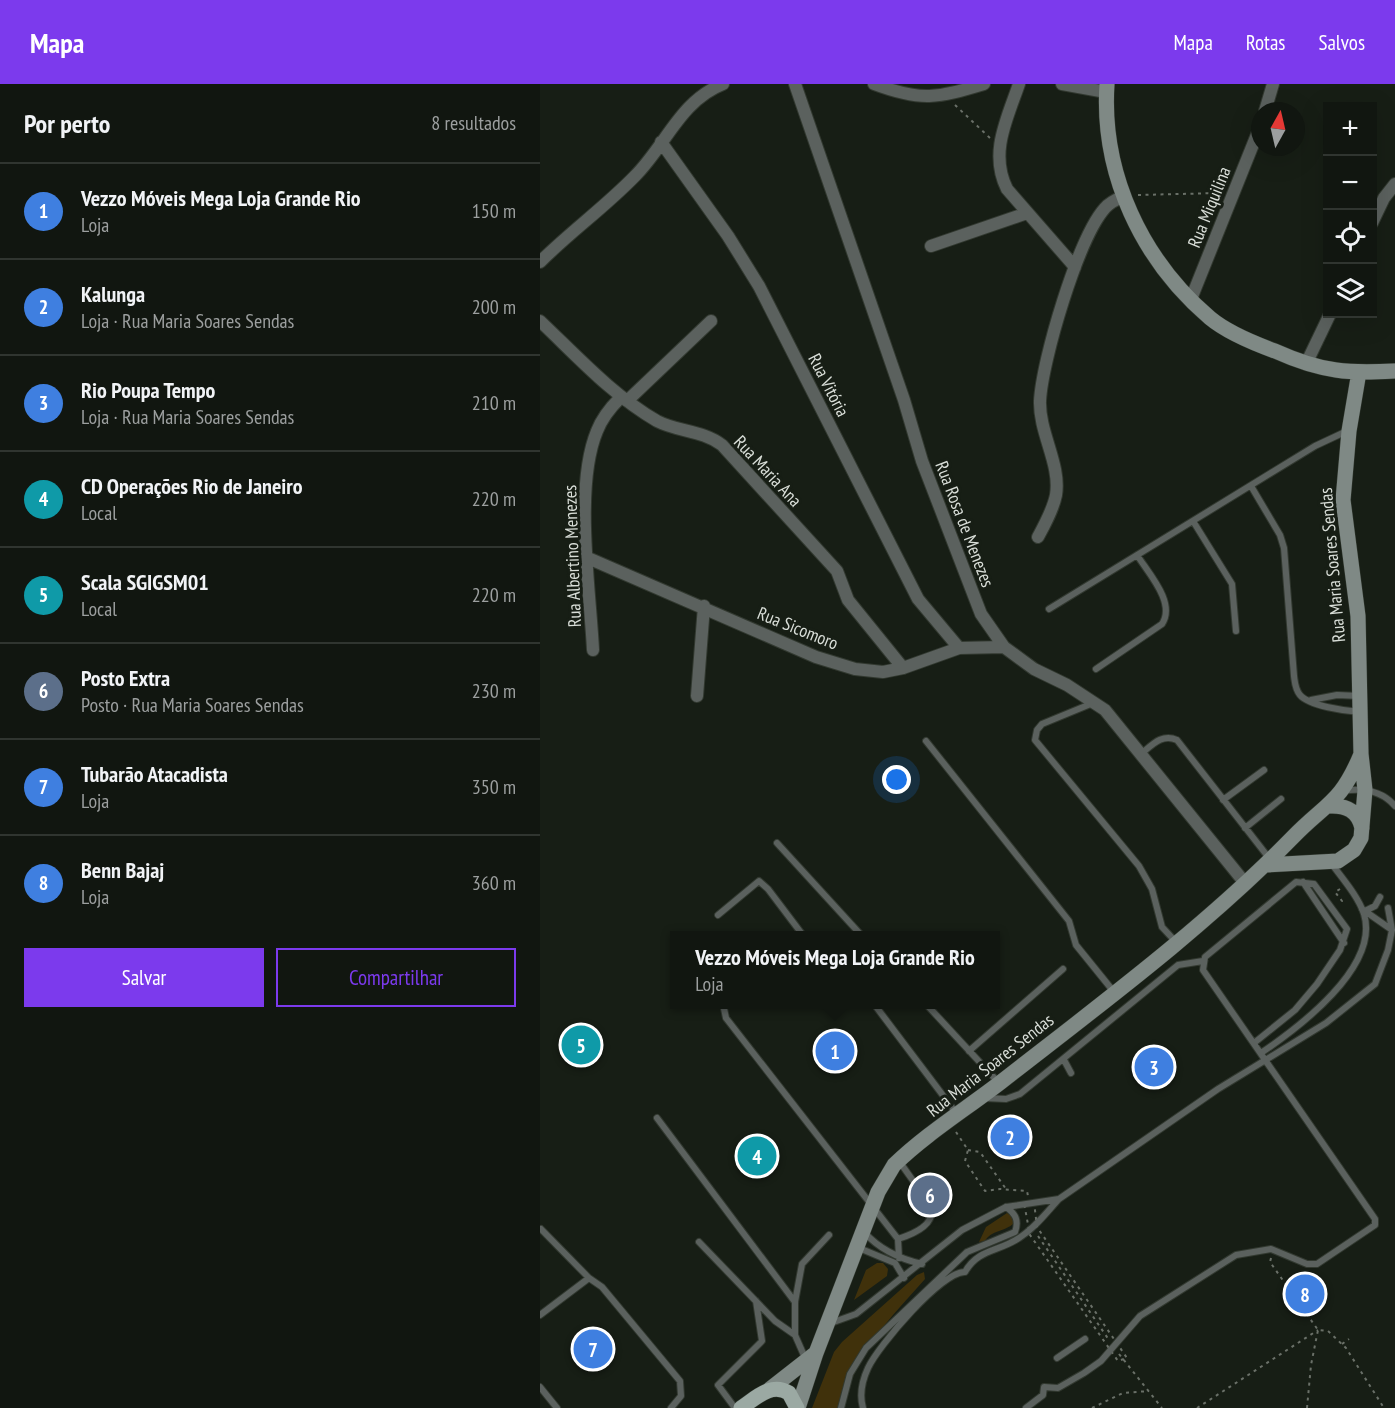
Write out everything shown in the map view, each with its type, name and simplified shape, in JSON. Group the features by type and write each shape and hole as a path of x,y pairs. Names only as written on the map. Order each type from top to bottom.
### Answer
{"main road":[{"path":"1107,88 1107,126 1124,196 1145,243 1172,280 1211,319 1249,341 1306,364 1359,372 1395,371"},
{"name":"Rua Maria Soares Sendas","path":"1268,863 1312,864 1342,860 1354,850 1362,828 1365,790 1361,754 1356,583 1343,500 1349,431 1359,372"},
{"name":"Rua Maria Soares Sendas","path":"798,1408 811,1357 828,1324 885,1178 898,1161 1114,993 1268,863 1296,833 1329,806 1342,791 1361,754"},
{"path":"1329,806 1341,806 1352,810 1359,818 1362,828"},
{"path":"1296,833 1294,844 1296,853 1312,864"},
{"name":"Rua Maria Soares Sendas","path":"771,1389 811,1357"},
{"path":"741,1408 771,1389 789,1393 798,1408"}],"street":[{"path":"540,262 638,174 688,109 703,95 723,84"},
{"name":"Rua Rosa de Menezes","path":"795,84 951,538 981,614 1004,647 1034,669 1067,685 1105,710 1245,883"},
{"path":"874,84 923,98 946,96 984,84"},
{"path":"1019,84 999,146 1000,175 1007,189 1075,267"},
{"path":"1062,84 1107,88"},
{"path":"1268,102 1273,84"},
{"name":"Rua Vitória","path":"661,142 728,236 759,286 918,599 958,648"},
{"name":"Rua Miquilina","path":"1191,299 1251,150"},
{"path":"1377,215 1395,184"},
{"path":"1038,537 1050,515 1056,495 1056,481 1041,420 1042,379 1075,267 1097,219 1105,208 1124,196"},
{"path":"931,246 1027,213"},
{"path":"1306,364 1328,318"},
{"name":"Rua Maria Ana","path":"540,321 624,400 659,422 710,436 722,446 837,571 848,600 903,668"},
{"name":"Rua Albertino Menezes","path":"593,650 586,515 591,450 607,412 624,400 711,321"},
{"name":"Rua Sicomoro","path":"588,558 826,660 864,670 883,672 903,668 958,648 1004,647"},
{"path":"697,696 704,606"}],"lane":[{"path":"1049,609 1334,435 1349,431"},
{"path":"1251,486 1280,535 1284,548 1295,687 1304,698 1336,710 1361,712"},
{"path":"1193,521 1232,584 1236,631"},
{"path":"1096,669 1162,624 1167,617 1165,601 1137,555"},
{"path":"1311,700 1337,695 1360,696"},
{"path":"1093,703 1042,724 1037,730 1035,740 1139,866 1152,889 1162,927 1176,942"},
{"path":"1141,754 1160,739 1171,737 1177,740 1245,828 1268,863"},
{"path":"926,741 1069,921 1076,945 1114,993"},
{"path":"1223,800 1264,770"},
{"path":"1342,791 1365,790 1380,794 1395,806"},
{"path":"1245,828 1281,799"},
{"path":"777,843 857,931"},
{"path":"1331,862 1363,910 1392,930"},
{"path":"718,915 759,882 768,889 798,931"},
{"path":"981,1097 1006,1099 1020,1094 1179,965 1203,961 1296,882 1314,884 1347,929 1344,943 1317,984 1295,1010 1254,1043"},
{"path":"1303,882 1344,943"},
{"path":"1363,910 1375,906 1380,897"},
{"path":"1263,1056 1326,1023 1374,984 1388,950 1392,930 1388,908 1395,918"},
{"path":"863,1408 860,1390 868,1368 887,1340 942,1282 954,1274 965,1272 975,1257 1007,1246 1033,1228 1059,1199 1263,1056 1328,1001 1354,965 1365,942 1363,910"},
{"path":"1026,1408 1043,1395 1044,1388 1058,1388 1073,1381 1101,1360 1125,1330 1140,1316 1211,1268 1236,1255 1271,1249 1307,1264 1317,1264 1373,1227 1375,1219 1203,970 1203,961"},
{"path":"969,1050 1063,969"},
{"path":"724,1009 726,1018 898,1239 900,1258"},
{"path":"877,1009 953,1118"},
{"path":"930,1009 999,1083"},
{"path":"1064,1060 1071,1072"},
{"path":"657,1118 795,1302"},
{"path":"898,1161 931,1206 933,1213 931,1220 915,1233 898,1239"},
{"path":"828,1324 856,1314 922,1264 962,1230 1006,1207 1059,1199"},
{"path":"841,1408 850,1374 866,1348 967,1251 1015,1232 1017,1220 1013,1211 1006,1207"},
{"path":"542,1229 589,1278 602,1287 680,1381 681,1396 671,1408"},
{"path":"864,1232 874,1243 900,1258 922,1264"},
{"path":"795,1335 795,1302 802,1264 829,1235"},
{"path":"699,1242 775,1321 795,1335 811,1357"},
{"path":"859,1248 895,1263 904,1278"},
{"path":"540,1315 589,1278"},
{"path":"735,1408 718,1385 762,1341 755,1300"},
{"path":"1057,1358 1085,1339"},
{"path":"540,1387 557,1408"}],"path":[{"path":"946,96 999,146"},
{"path":"1124,196 1234,193"},
{"path":"1335,912 1342,901 1335,892 1346,885"},
{"path":"953,1118 968,1150 965,1161 986,1191 1006,1189 1028,1191 1033,1228 1113,1346 1127,1358 1118,1361 1113,1346 1033,1228 1029,1203"},
{"path":"968,1150 980,1152 1006,1189"},
{"path":"1033,1228 1113,1346"},
{"path":"1271,1249 1270,1262 1318,1330 1311,1365 1307,1408"},
{"path":"1197,1408 1318,1330 1328,1331 1342,1344 1384,1408"},
{"path":"1342,1344 1349,1340"},
{"path":"1123,1359 1162,1408"},
{"path":"1092,1408 1124,1393 1149,1391"}],"shaded area":[{"path":"1007,1213 1013,1217 1014,1223 991,1235 985,1241 979,1242 986,1227"},
{"path":"877,1263 883,1263 888,1269 887,1276 854,1300 866,1270"},
{"path":"924,1272 925,1279 864,1354 849,1389 845,1408 812,1408 834,1352 842,1342 917,1275"}],"place":[{"name":"Scala SGIGSM01","path":"581,1045"},
{"name":"Vezzo Móveis Mega Loja Grande Rio","path":"835,1051"},
{"name":"Rio Poupa Tempo","path":"1154,1067"},
{"name":"Kalunga","path":"1010,1137"},
{"name":"CD Operações Rio de Janeiro","path":"757,1156"},
{"name":"Posto Extra","path":"930,1195"},
{"name":"Benn Bajaj","path":"1305,1294"},
{"name":"Tubarão Atacadista","path":"593,1349"}]}
